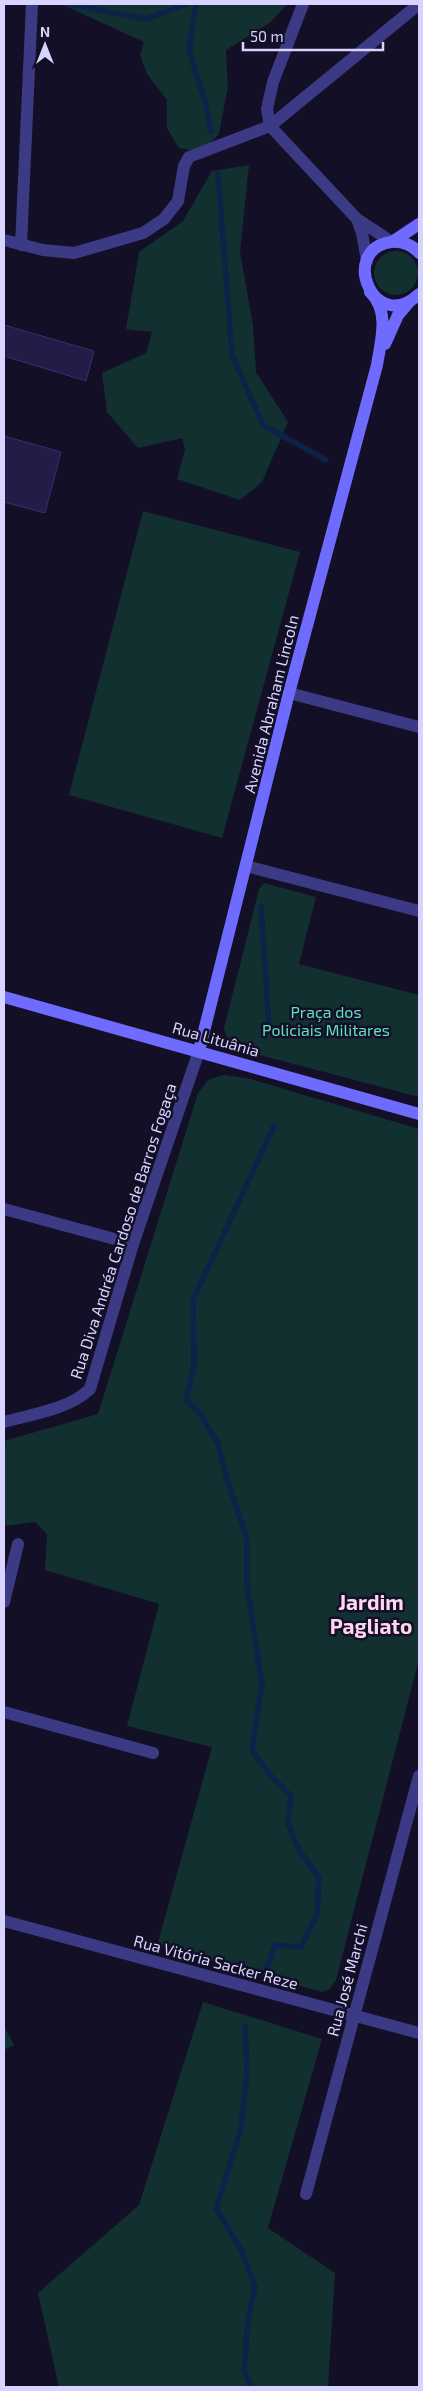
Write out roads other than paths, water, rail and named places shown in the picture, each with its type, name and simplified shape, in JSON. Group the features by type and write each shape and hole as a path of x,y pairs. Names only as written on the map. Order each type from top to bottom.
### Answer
{"street":[{"path":"20,245 32,4"},
{"path":"303,4 273,82 267,109 270,126 357,218 392,242 405,244 419,253"},
{"path":"4,240 42,250 74,253 143,233 164,219 178,201 184,166 189,157 270,126 419,4"},
{"path":"357,218 367,261"},
{"path":"367,261 373,252 382,245 392,242 419,224"},
{"name":"Avenida Abraham Lincoln","path":"199,1051 289,693 377,365 383,326 374,296 365,282 364,271 367,261"},
{"path":"374,296 397,305 416,298"},
{"name":"Avenida Abraham Lincoln","path":"377,365 398,315 416,298"},
{"path":"289,693 419,728"},
{"path":"246,866 419,911"},
{"name":"Rua Lituânia","path":"4,997 419,1114"},
{"name":"Rua Diva Andréa Cardoso de Barros Fogaça","path":"4,1422 64,1405 80,1398 90,1389 133,1244 199,1051"},
{"path":"4,1209 133,1244"},
{"path":"4,1602 18,1544"},
{"path":"4,1712 153,1753"},
{"name":"Rua José Marchi","path":"306,2194 419,1776"},
{"name":"Rua Vitória Sacker Reze","path":"4,1921 419,2033"}],"waterway":[{"path":"68,4 146,19 187,4"},
{"path":"196,4 189,50 206,105 211,132"},
{"path":"218,174 232,355 263,425 326,460"},
{"path":"261,907 269,1026"},
{"path":"264,1976 275,1945 301,1947 317,1915 319,1877 300,1852 288,1824 291,1796 271,1776 252,1750 262,1684 247,1586 247,1539 229,1486 218,1444 202,1416 186,1399 194,1366 193,1300 274,1126"},
{"path":"245,2027 247,2072 241,2128 216,2209 241,2249 255,2287 248,2319 244,2369 251,2387"}],"district":[{"name":"Jardim Pagliato","path":"371,1615"}],"park label":[{"name":"Praça dos Policiais Militares","path":"326,1021"}]}
